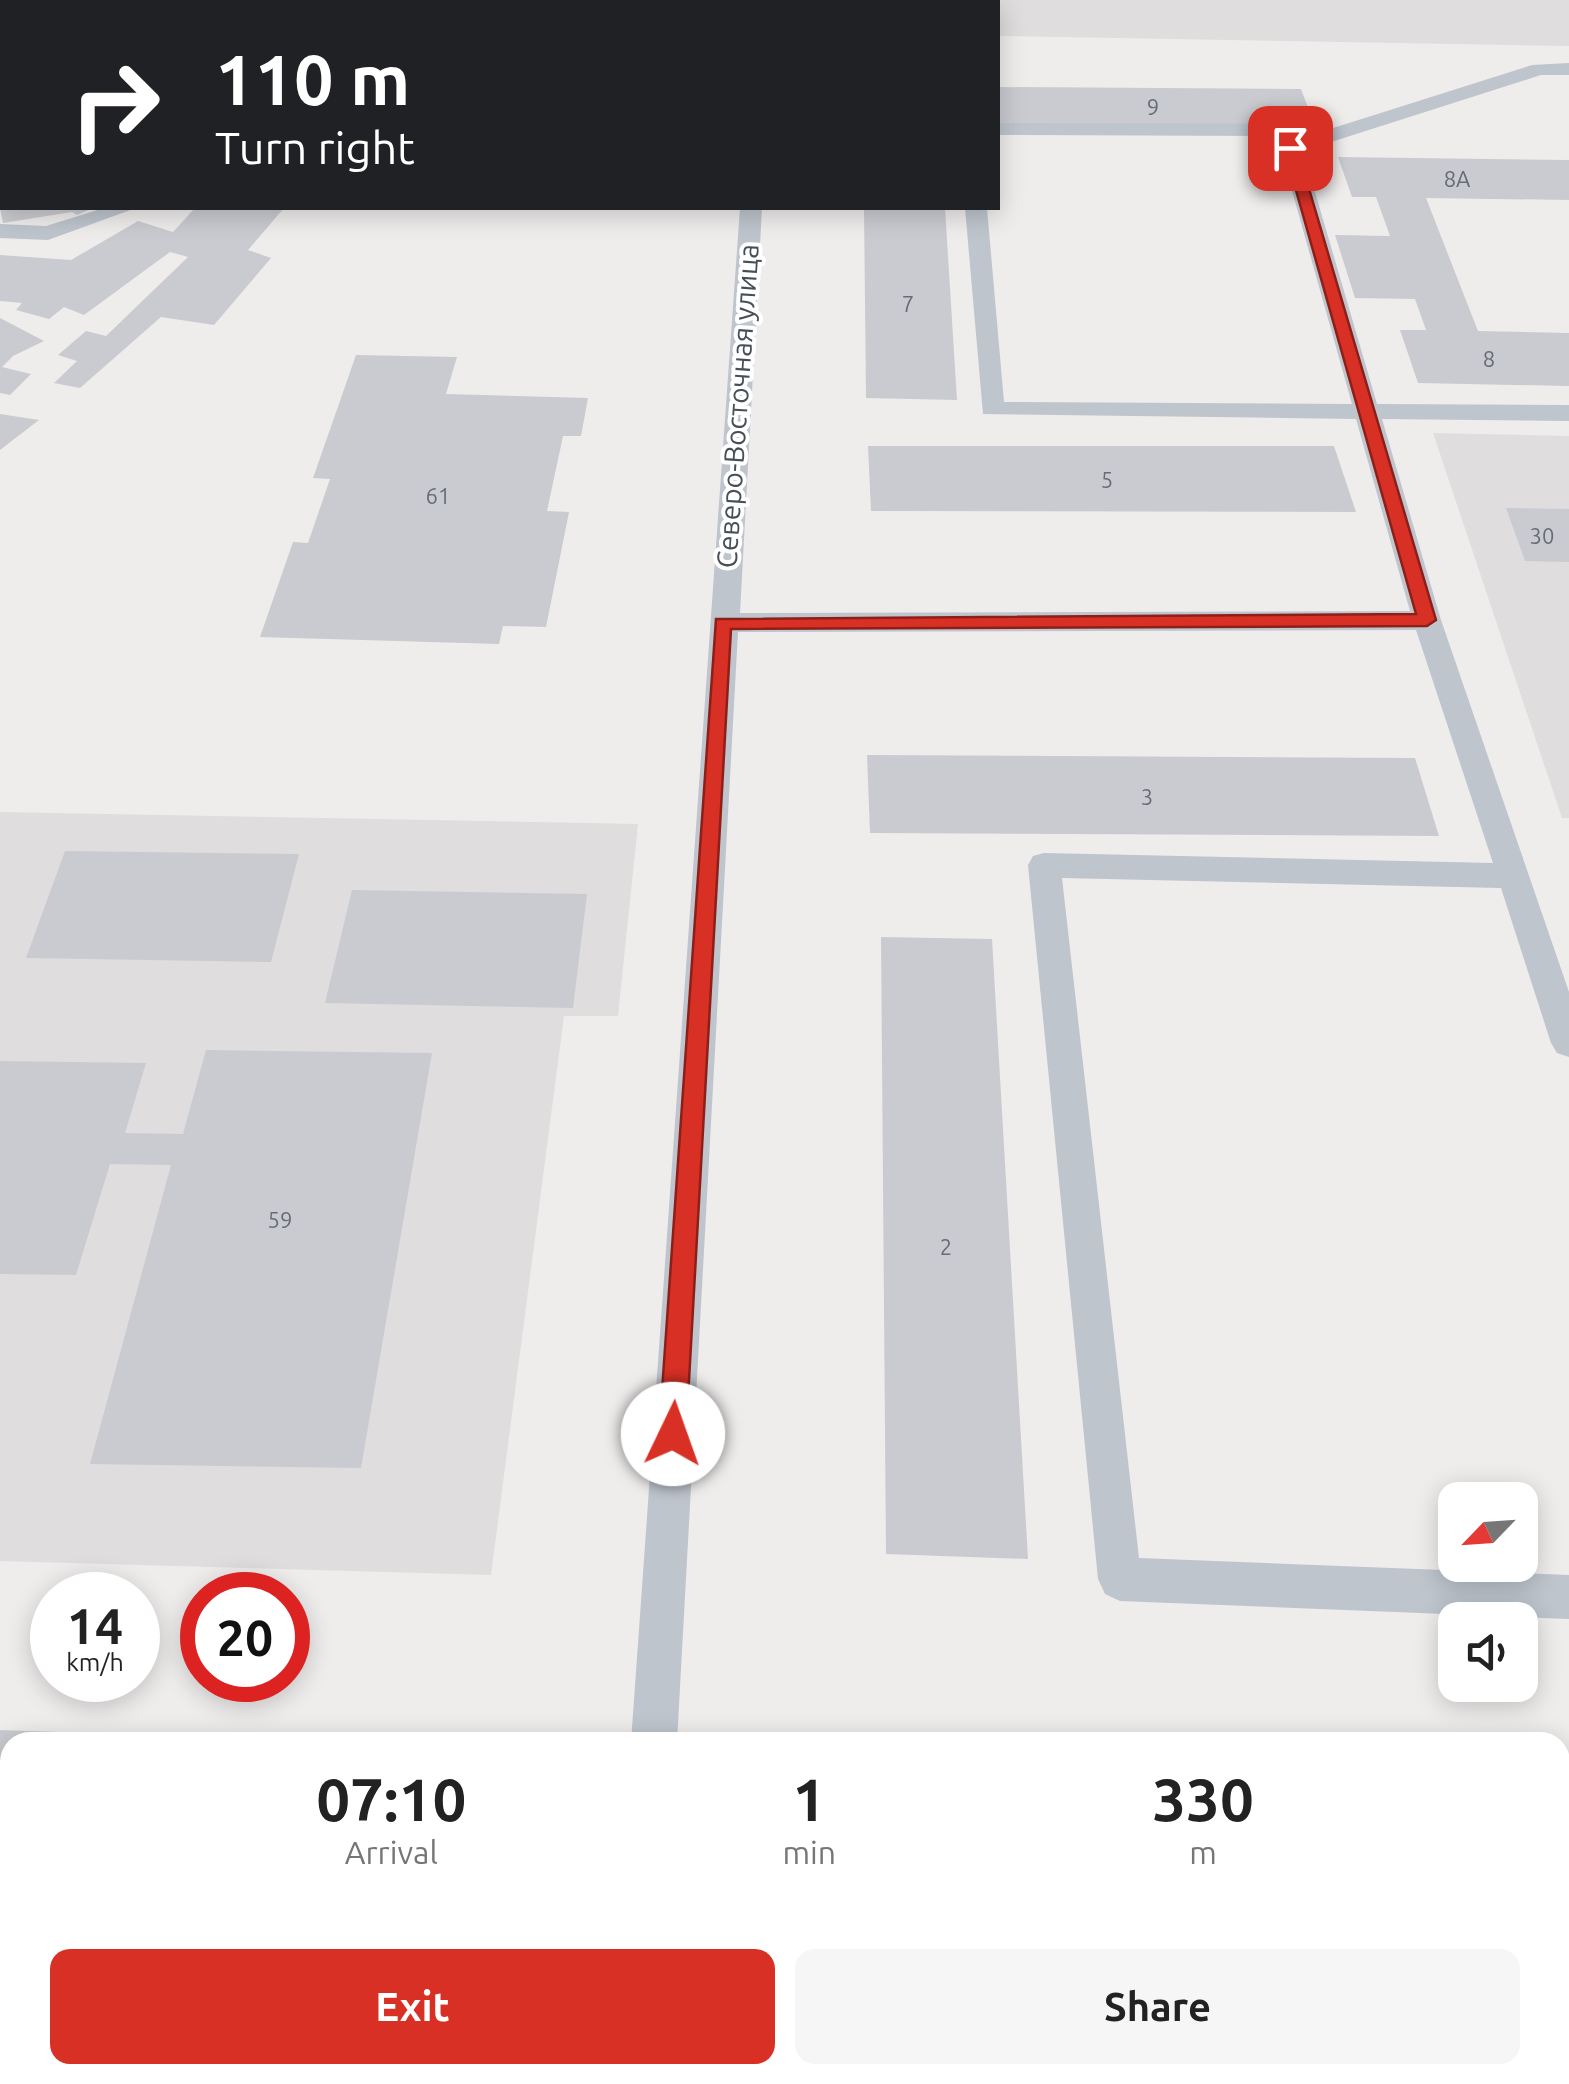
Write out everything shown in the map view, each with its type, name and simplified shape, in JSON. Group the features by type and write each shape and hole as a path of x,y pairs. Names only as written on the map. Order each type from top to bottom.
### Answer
{"lane":[{"path":"1569,69 1540,69 1290,148 1427,620 1569,1042"},
{"path":"1000,129 1345,130"},
{"path":"0,230 48,233 119,210"},
{"name":"Северо-Восточная улица","path":"655,1732 750,210"},
{"path":"976,210 992,409 1569,413"},
{"path":"722,623 1427,620"},
{"path":"1512,876 1044,865 1120,1579 1569,1597"}],"shaded area":[{"path":"1000,0 1569,0 1569,46 1000,36"},
{"path":"1433,433 1569,436 1569,818 1562,818"},
{"path":"0,812 638,824 618,1016 564,1016 491,1575 0,1561"}],"building":[{"path":"1000,87 1301,89 1315,126 1000,124"},
{"path":"1338,157 1569,160 1569,200 1426,198 1478,331 1569,333 1569,386 1418,383 1400,330 1426,330 1415,299 1355,298 1335,235 1390,236 1376,197 1352,197"},
{"path":"0,210 88,210 77,215 72,212 3,223"},
{"path":"193,210 282,210 248,250 271,258 214,325 161,317 80,388 54,383 77,361 58,355 86,331 106,336 188,257 170,252 84,315 64,307 49,319 16,310 22,303 0,301 0,255 71,260 138,221 173,232"},
{"path":"864,210 945,210 957,400 866,398"},
{"path":"0,318 44,341 13,356 2,367 31,374 10,395 0,393"},
{"path":"356,355 457,357 446,394 588,398 581,436 563,436 547,511 569,512 546,627 503,626 499,644 260,637 293,542 308,543 330,479 313,478"},
{"path":"0,414 39,420 0,450"},
{"path":"868,446 1334,446 1356,512 871,511"},
{"path":"1506,508 1569,509 1569,562 1525,561"},
{"path":"867,755 1415,758 1439,836 870,833"},
{"path":"65,851 299,854 271,962 26,958"},
{"path":"352,890 587,894 573,1008 325,1003"},
{"path":"881,937 992,939 1028,1559 886,1554"},
{"path":"206,1050 432,1053 361,1468 90,1464 171,1165 110,1164 76,1275 0,1274 0,1061 146,1063 125,1133 183,1134"}],"route":[{"path":"673,1434 722,623 1427,620 1290,148"}]}
